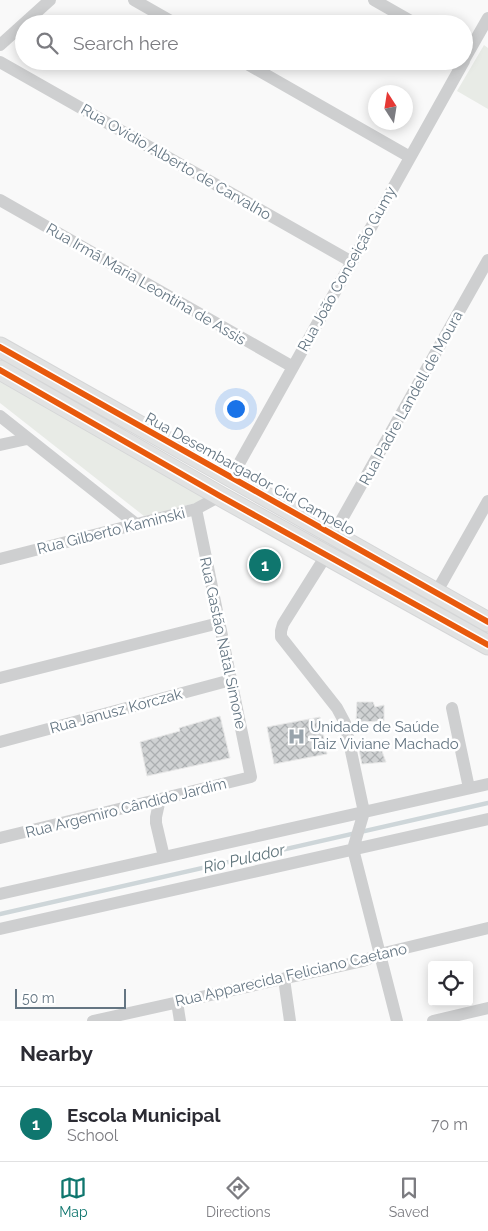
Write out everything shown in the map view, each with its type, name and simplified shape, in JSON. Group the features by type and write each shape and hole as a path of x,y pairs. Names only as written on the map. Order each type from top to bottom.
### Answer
{"main road":[{"name":"Rua Desembargador Cid Campelo","path":"0,347 488,622"},
{"path":"0,370 220,496 488,645"},
{"path":"220,496 231,478"}],"street":[{"path":"33,15 50,0"},
{"path":"134,0 160,15"},
{"path":"374,0 400,15"},
{"name":"Rua João Conceição Gumy","path":"473,43 488,18"},
{"path":"0,45 15,32"},
{"name":"Rua Ovídio Alberto de Carvalho","path":"0,62 352,262"},
{"path":"258,70 410,157"},
{"name":"Rua João Conceição Gumy","path":"231,478 457,70"},
{"name":"Rua Irmã Maria Leontina de Assis","path":"0,200 293,367"},
{"name":"Rua Padre Landell de Moura","path":"333,535 488,260"},
{"path":"0,416 136,524"},
{"path":"0,445 27,438"},
{"name":"Rua Gilberto Kaminski","path":"0,559 196,509 220,496"},
{"path":"436,593 488,501"},
{"name":"Rua Gastão Natal Simone","path":"196,509 251,777"},
{"path":"327,554 280,631 281,636 342,716 364,812 353,849 397,1021"},
{"path":"0,678 219,623"},
{"name":"Rua Janusz Korczak","path":"0,742 231,680"},
{"path":"452,708 469,788"},
{"name":"Rua Argemiro Cândido Jardim","path":"0,838 251,777"},
{"path":"0,894 488,784"},
{"path":"160,800 156,823 164,857"},
{"path":"0,929 488,819"},
{"name":"Rua Apparecida Feliciano Caetano","path":"94,1021 363,961 380,954 488,930"},
{"path":"284,979 290,1021"},
{"path":"177,1002 180,1021"},
{"path":"433,1021 488,1008"}],"shaded area":[{"path":"484,45 488,48 488,109 457,91 469,70 473,70 473,64"},
{"path":"0,380 208,500 144,516 0,403"}],"building":[{"path":"357,702 373,702 375,707 384,705 384,721 356,722"},
{"path":"220,716 230,758 147,776 140,742 180,731 179,728"},
{"name":"Unidade de Saúde Taiz Viviane Machado","path":"320,717 327,754 274,764 267,727"},
{"path":"378,741 386,762 362,764 358,745"}],"waterway":[{"name":"Rio Pulador","path":"0,914 488,803"}],"cycle path":[{"path":"0,347 488,622"},
{"path":"0,370 220,496 488,645"}],"place":[{"name":"Escola Municipal","path":"265,565"},
{"name":"Unidade de Saúde Taiz Viviane Machado","path":"296,736"}]}
